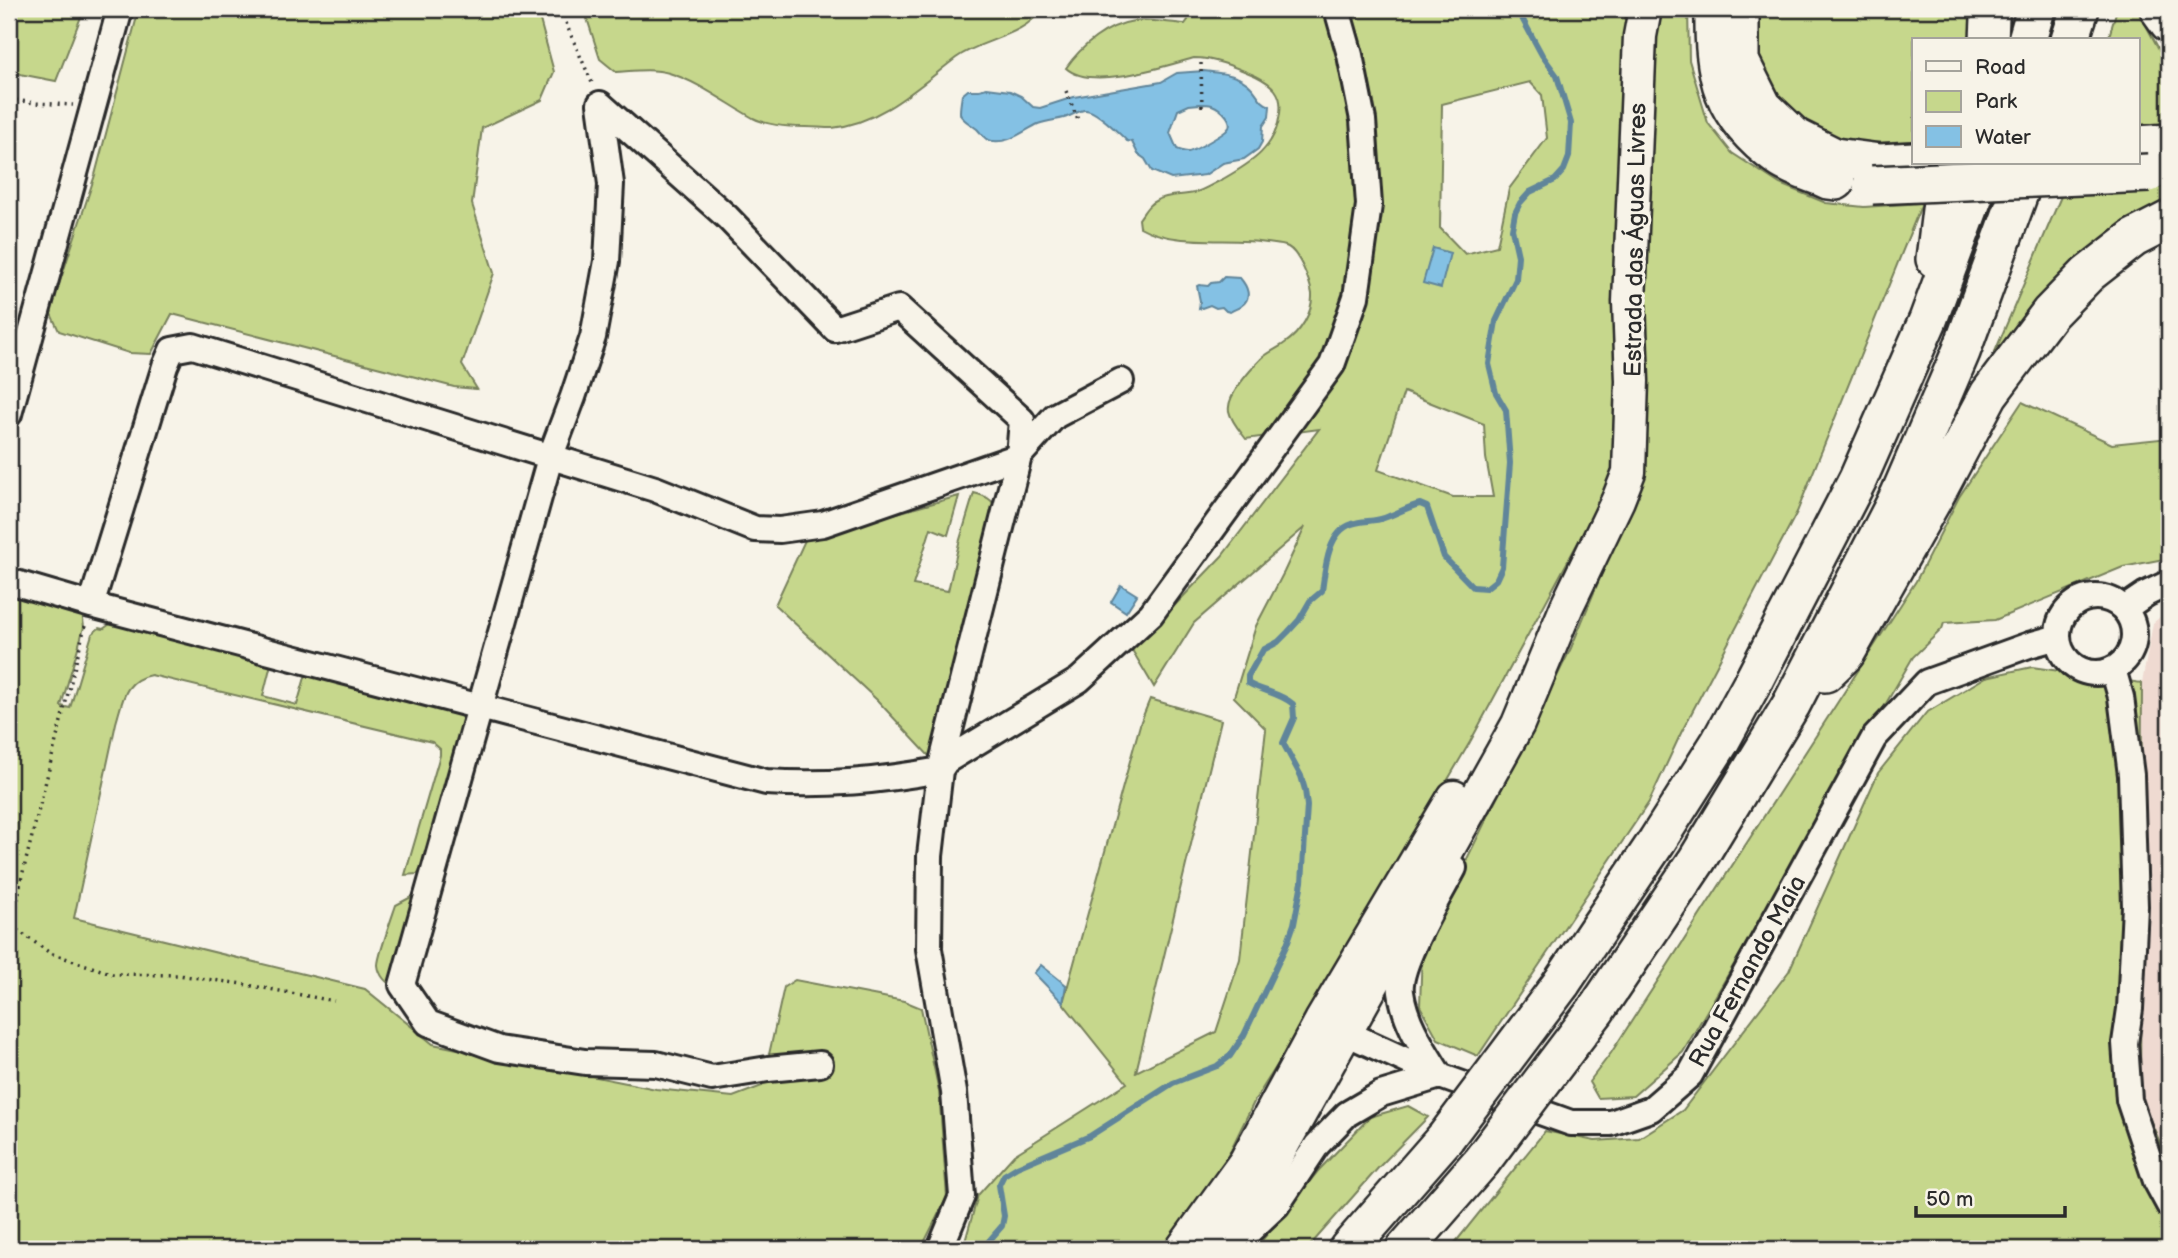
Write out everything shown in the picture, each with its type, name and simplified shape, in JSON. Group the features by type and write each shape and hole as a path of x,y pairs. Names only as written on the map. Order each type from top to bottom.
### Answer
{"highway":[{"path":"1714,9 1714,48 1722,89 1740,123 1781,159 1828,180 1889,170 1995,164"},
{"path":"1740,9 1740,61 1763,107 1795,137 1835,157 1889,170"},
{"path":"1988,9 1989,38"},
{"path":"2028,38 2036,9"},
{"path":"2071,38 2080,9"},
{"path":"2159,9 2169,23"},
{"path":"1928,320 1942,202 1956,164"},
{"path":"1349,1249 1446,1137 1560,984 1657,841 1726,732 1858,479 1928,320 1986,164"},
{"path":"1405,1249 1480,1162 1596,1010 1697,860 1791,705 1899,496 1961,352 2029,164"},
{"path":"1791,705 1846,653 1990,394 2050,313 2088,274 2134,238 2169,220"}],"main road":[{"name":"Estrada das Águas Livres","path":"1567,606 1629,472 1632,381 1629,302 1640,36 1645,9"},
{"path":"1182,1249 1245,1162 1334,1027 1518,724 1567,606"},
{"path":"1213,1249 1262,1182 1334,1027 1567,606"}],"street":[{"path":"9,414 120,9"},
{"path":"9,582 766,782 808,785 856,783 940,770 946,761 1079,680 1151,614 1332,365 1356,297 1369,205 1363,120 1350,55 1336,9"},
{"path":"600,104 727,217 835,329 899,308 1022,420 1019,456 940,770 930,856 929,949 954,1092 962,1196 942,1244"},
{"path":"600,104 611,184 607,261 593,337 550,458 402,985 428,1023 499,1049 585,1062 656,1063 712,1078 820,1064"},
{"path":"91,605 172,350 193,346 655,489 755,528 780,530 822,524 1019,456 1055,416 1121,381"},
{"path":"2124,609 2169,583"},
{"path":"2088,598 2101,598 2113,601 2124,609 2134,630 2130,653 2123,663 2101,673 2077,668 2067,659 2058,637 2060,624 2066,612 2076,603 2088,598"},
{"name":"Rua Fernando Maia","path":"1334,1027 1440,1076 1571,1123 1611,1123 1651,1109 1690,1075 1874,738 1927,682 2058,637"},
{"path":"2113,669 2121,697 2131,789 2135,906 2130,1009 2124,1043 2129,1100 2156,1181 2169,1205"},
{"path":"1230,1249 1277,1205 1317,1145 1347,1114 1381,1094 1440,1076 1414,1033 1400,990 1407,957 1472,833 1518,724"}],"path":[{"path":"563,9 567,26 600,104"},
{"path":"1200,64 1202,109"},
{"path":"1066,91 1078,120"},
{"path":"9,99 34,103 93,105"},
{"path":"91,605 21,880 13,927 50,953 113,974 178,975 334,1001"}],"shaded area":[{"path":"2169,609 2169,1163 2140,1097 2142,683 2153,623"}],"green space":[{"path":"9,9 84,9 56,81 9,72"},
{"path":"139,9 537,9 554,72 542,100 482,128 472,204 494,273 462,365 477,389 454,387 172,314 151,354 129,353 59,331 50,312 95,175"},
{"path":"584,9 1042,9 1024,26 956,58 913,92 883,111 850,125 832,128 785,126 759,121 702,87 663,71 616,72 600,59"},
{"path":"1185,9 1634,9 1622,461 1470,742 1318,1001 1255,1100 1217,1178 1172,1240 1160,1249 963,1249 978,1195 1014,1155 1127,1083 1063,1003 1141,721 1150,699 1221,720 1136,1072 1216,1032 1240,959 1266,729 1234,697 1256,626 1305,527 1194,623 1154,687 1132,650 1222,556 1319,429 1246,439 1229,411 1235,390 1252,368 1291,339 1300,328 1308,315 1312,294 1303,268 1288,247 1251,241 1169,237 1140,227 1139,219 1157,200 1201,190 1252,160 1268,145 1273,136 1278,125 1280,100 1267,82 1256,76 1202,58 1110,77 1077,75 1066,68 1087,45 1124,23 1153,21 1185,24 1188,20","holes":["1530,82 1542,95 1547,138 1509,189 1497,246 1465,254 1440,228 1442,104","1404,392 1484,424 1486,458 1493,497 1453,497 1378,470"]},
{"path":"1659,9 1688,9 1689,60 1708,123 1732,153 1780,184 1826,203 1864,207 1922,203 1797,512 1681,733 1649,802 1478,1056 1438,1039 1420,1006 1422,950 1571,648 1637,488 1642,404 1653,24"},
{"path":"1755,9 1973,9 1980,38 1912,38 1912,141 1867,143 1835,139 1799,124 1757,71"},
{"path":"2117,9 2137,9 2160,51 2169,58 2169,126 2140,128 2140,38 2109,38"},
{"path":"2169,187 2169,206 2010,351 1991,361 2062,194"},
{"path":"2022,402 2112,444 2169,438 2169,558 2123,567 1995,620 1944,623 1942,629 1913,657 1683,1052 1633,1096 1598,1098 1589,1082 1611,1053 1916,581 1959,497"},
{"path":"974,493 988,499 998,510 933,751 929,756 877,700 775,605 806,538 959,496 948,535 931,528 913,585 948,591"},
{"path":"9,591 82,612 84,627 61,706 70,708 92,634 113,622 271,664 263,696 297,705 306,674 459,715 467,723 426,870 405,875 440,755 440,749 432,742 151,675 135,681 126,692 116,723 74,918 365,989 433,1044 656,1089 733,1097 762,1086 784,987 795,980 904,1001 921,1008 939,1091 947,1197 921,1249 9,1249"},
{"path":"2032,667 2142,683 2140,1097 2169,1163 2169,1249 1450,1249 1545,1131 1595,1141 1639,1138 1683,1110 1789,971 1878,773 1926,713 1986,677"},
{"path":"415,895 395,986 381,976 379,960 396,905"},
{"path":"1408,1106 1428,1117 1379,1167 1307,1249 1255,1249 1318,1171 1370,1117"}],"water":[{"path":"1204,71 1223,74 1241,79 1251,87 1261,100 1270,106 1258,149 1244,159 1223,163 1205,175 1171,179 1152,171 1132,142 1127,141 1089,110 1038,124 1002,141 985,138 963,119 960,113 962,95 968,90 987,88 1010,91 1021,96 1033,107 1040,108 1074,97 1161,82 1177,73","holes":["1189,105 1212,105 1223,112 1230,123 1227,130 1191,151 1177,149 1170,133 1178,110"]},
{"path":"1433,248 1450,253 1441,288 1423,283"},
{"path":"1224,277 1240,278 1243,281 1248,292 1245,303 1230,312 1210,305 1199,309 1197,286 1208,286"},
{"path":"1121,585 1137,595 1126,612 1111,602"},
{"path":"1041,965 1066,985 1063,1003 1034,973"}],"waterway":[{"path":"982,1249 1002,1226 1004,1216 999,1185 1004,1175 1090,1136 1173,1083 1217,1066 1230,1056 1244,1035 1294,924 1302,882 1307,806 1301,776 1283,743 1294,718 1293,704 1283,697 1248,683 1248,676 1263,650 1278,642 1299,620 1310,601 1322,591 1326,563 1337,535 1352,524 1380,519 1420,504 1427,507 1444,557 1473,587 1486,588 1496,580 1502,567 1510,463 1506,410 1496,393 1489,364 1496,321 1516,279 1518,256 1512,229 1515,213 1530,192 1555,180 1564,170 1569,157 1571,123 1557,76 1542,55 1517,9"},
{"path":"911,1249 925,1245 936,1249"}]}
